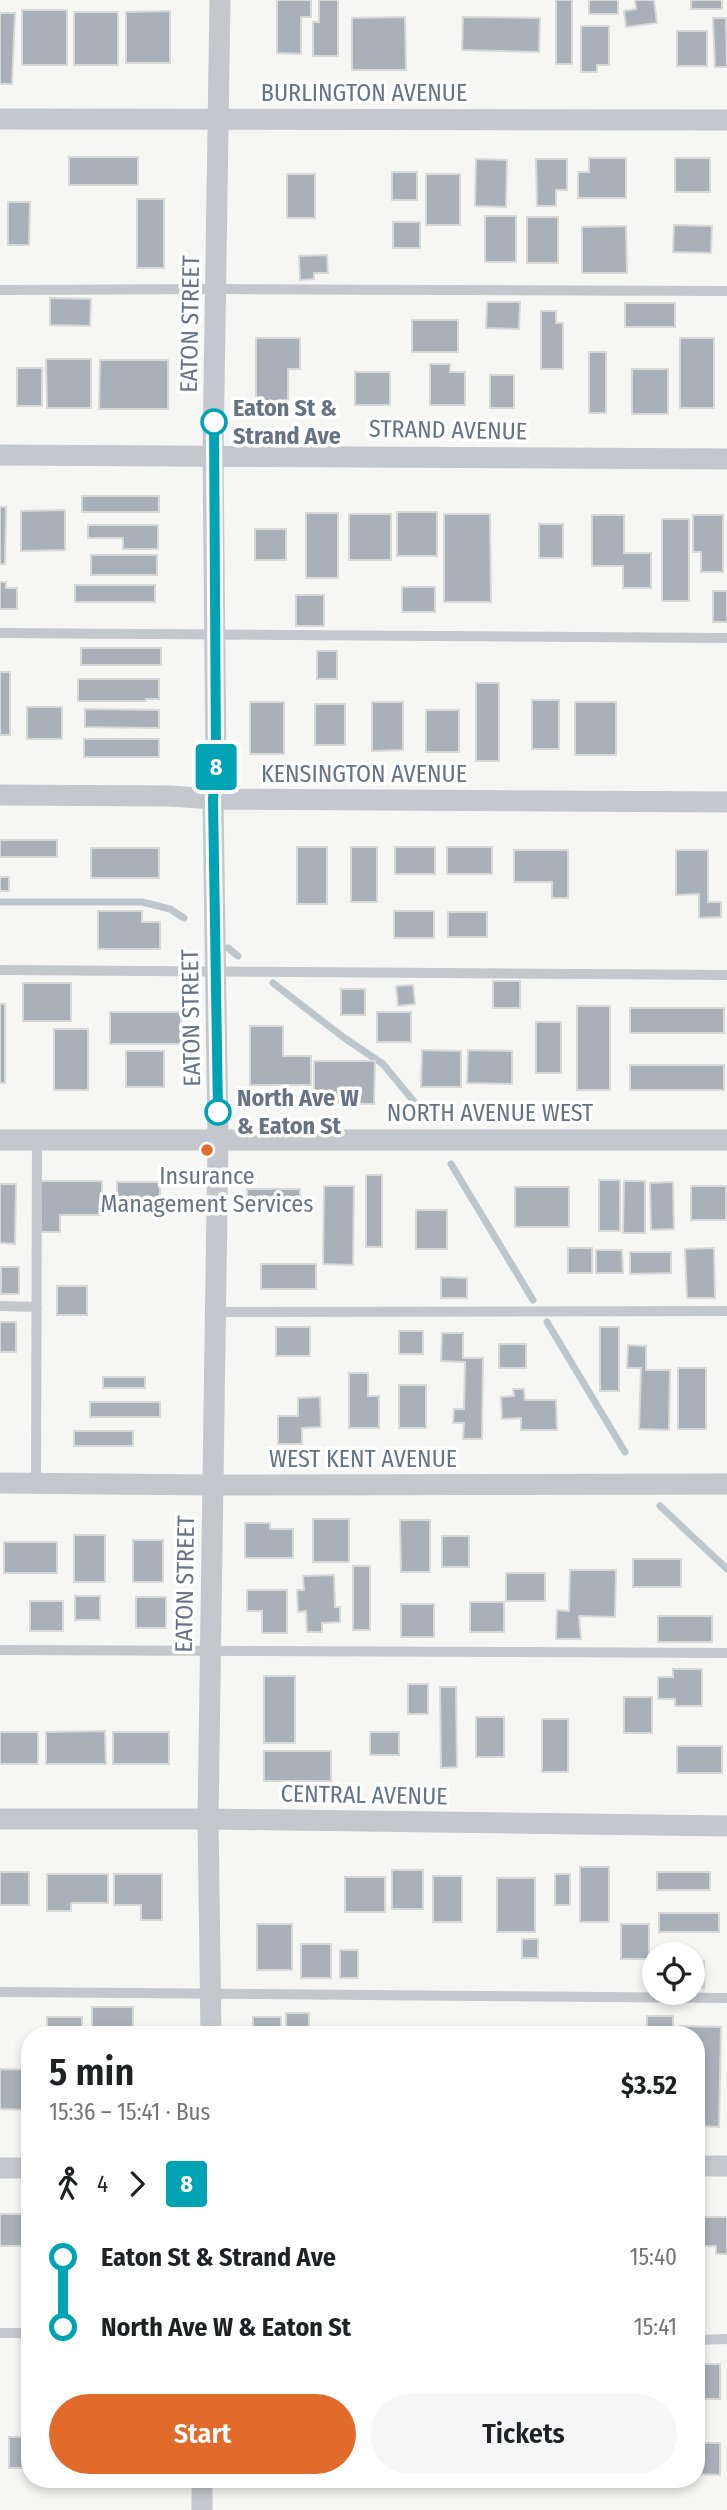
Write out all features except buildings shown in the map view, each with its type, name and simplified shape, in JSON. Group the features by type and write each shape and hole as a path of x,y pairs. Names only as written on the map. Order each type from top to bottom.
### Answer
{"street":[{"name":"EATON STREET","path":"211,2026 208,1819 218,1139 213,799 216,761 214,454 220,0"},
{"name":"BURLINGTON AVENUE","path":"0,119 727,120"},
{"name":"STRAND AVENUE","path":"0,455 214,454 727,459"},
{"name":"KENSINGTON AVENUE","path":"0,795 727,802"},
{"name":"NORTH AVENUE WEST","path":"0,1140 727,1140"},
{"name":"WEST KENT AVENUE","path":"0,1483 727,1484"},
{"name":"CENTRAL AVENUE","path":"0,1819 727,1826"},
{"path":"705,2166 727,2166"},
{"path":"0,2168 21,2168"},
{"path":"202,2488 202,2510"}],"lane":[{"path":"0,290 727,291"},
{"path":"0,633 727,638"},
{"path":"0,970 727,975"},
{"path":"36,1483 37,1140"},
{"path":"0,1306 37,1307"},
{"path":"216,1312 727,1311"},
{"path":"0,1650 727,1653"},
{"path":"0,1992 727,1998"},
{"path":"0,2333 21,2333"},
{"path":"705,2340 727,2339"}],"waterway":[{"path":"0,902 142,902 170,909 184,918"},
{"path":"228,948 238,956"},
{"path":"273,983 383,1064 425,1115"},
{"path":"451,1164 533,1300"},
{"path":"547,1322 625,1452"},
{"path":"660,1506 727,1569"}],"bus line":[{"name":"8","path":"214,422 216,761 213,799 218,1112"}],"place":[{"name":"Eaton St & Strand Ave","path":"214,422"},
{"name":"North Ave W & Eaton St","path":"218,1112"},
{"name":"Insurance Management Services","path":"207,1150"}]}
